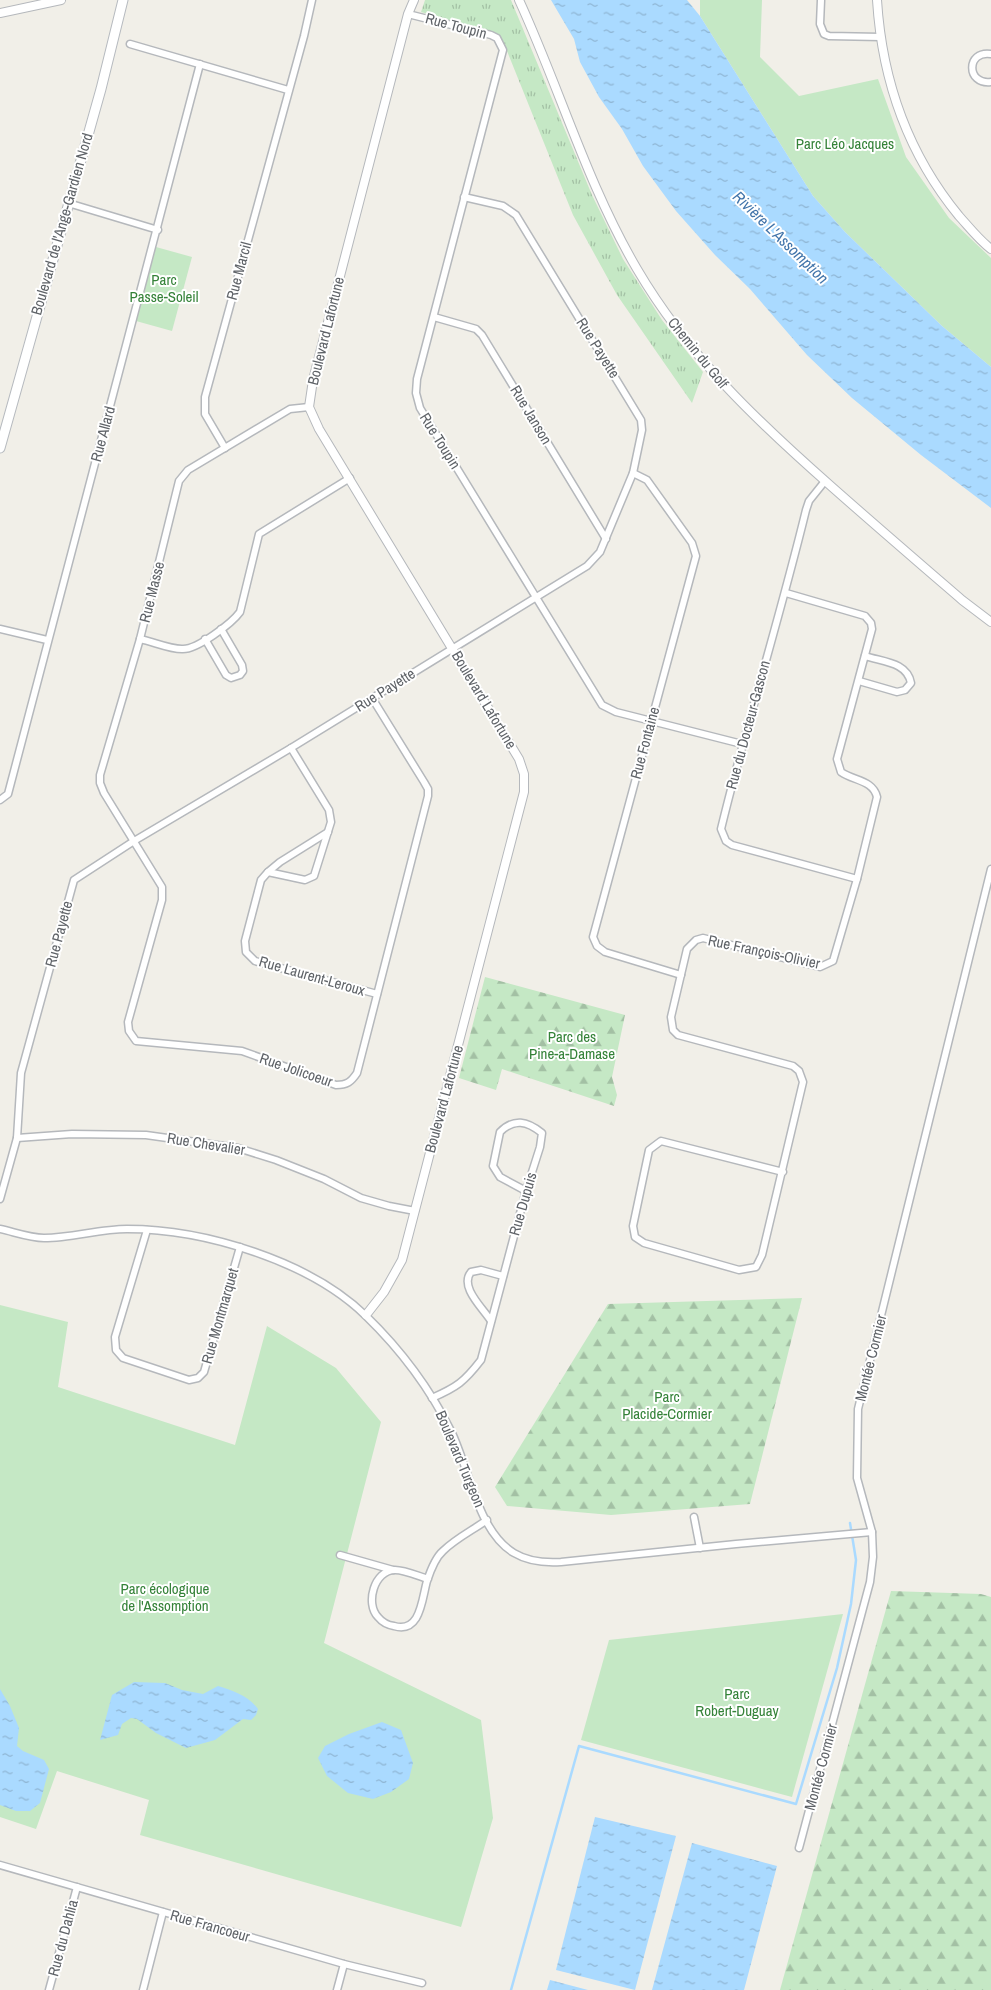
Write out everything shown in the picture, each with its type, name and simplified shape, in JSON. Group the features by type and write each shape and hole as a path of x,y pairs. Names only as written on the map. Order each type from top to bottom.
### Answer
{"main road":[{"name":"Boulevard de l'Ange-Gardien Nord","path":"0,448 123,0"}],"street":[{"path":"0,13 61,0"},
{"name":"Rue Marcil","path":"225,448 205,414 205,397 304,36 312,0"},
{"name":"Boulevard Lafortune","path":"384,106 383,97 408,0"},
{"name":"Boulevard Lafortune","path":"366,1315 384,1292 402,1260 524,792 524,774 519,759 319,429 309,407 313,380 408,14 414,0"},
{"name":"Chemin du Golf","path":"519,0 597,189 637,268 658,302 718,380 767,429 962,600 991,622"},
{"path":"821,0 820,24 824,34 829,36 881,37"},
{"path":"877,0 881,37 892,88 912,144 948,203 969,228 991,249"},
{"name":"Rue Toupin","path":"408,14 491,34 497,38 503,50 417,379 416,393 420,408 602,705 616,712 742,744"},
{"path":"130,44 288,90"},
{"path":"991,54 985,53 976,57 972,70 980,81 991,82"},
{"name":"Rue Allard","path":"0,800 8,794 47,640 158,230 200,64"},
{"name":"Rue Payette","path":"0,1199 17,1138 22,1073 74,880 134,841 372,698 594,560 606,539 633,473 642,430 641,420 516,216 503,206 464,197"},
{"path":"68,204 158,230"},
{"name":"Rue Janson","path":"434,317 476,329 482,335 606,539"},
{"name":"Rue Masse","path":"134,841 104,793 100,783 100,775 140,639 179,480 188,470 290,409 309,407"},
{"name":"Rue Fontaine","path":"633,473 647,480 692,543 696,556 593,936 597,946 605,952 681,975"},
{"path":"140,639 183,650 194,647 234,621 240,612 260,534 350,478"},
{"name":"Rue du Docteur-Gascon","path":"825,481 812,498 806,510 786,593 742,744 720,829 726,841 732,846 857,879"},
{"name":"Rue François-Olivier","path":"783,1172 661,1141 649,1150 633,1226 635,1237 644,1243 739,1270 756,1267 762,1255 783,1172 804,1082 799,1071 794,1066 678,1035 674,1030 671,1017 681,975 688,949 696,940 703,938 820,966 827,965 832,961 836,955 857,879 877,797 875,790 870,784 841,772 838,759 872,629 870,623 864,616 786,593"},
{"path":"0,629 47,640"},
{"path":"205,640 226,675 231,678 240,675 243,671 242,664 222,629"},
{"path":"859,681 897,692 904,690 911,683 910,674 902,667 865,656"},
{"name":"Rue Jolicoeur","path":"134,841 162,887 128,1022 129,1031 136,1041 242,1051 336,1085 346,1084 357,1073 428,796 428,789 372,698"},
{"path":"268,872 309,880 316,872 332,817 290,748"},
{"name":"Rue Laurent-Leroux","path":"328,832 280,862 261,880 245,941 246,952 255,961 377,994"},
{"name":"Montée Cormier","path":"799,1848 869,1589 872,1532 857,1478 858,1409 991,869"},
{"name":"Rue Dupuis","path":"432,1398 454,1388 468,1377 481,1360 526,1191 540,1147 542,1132 523,1122 513,1122 500,1132 494,1166 500,1177 526,1191"},
{"name":"Rue Chevalier","path":"17,1138 72,1134 146,1135 238,1148 284,1163 361,1198 415,1211"},
{"name":"Boulevard Turgeon","path":"0,1229 42,1238 104,1230 147,1230 176,1233 240,1248 283,1263 314,1277 366,1315 418,1375 452,1432 487,1520 496,1536 513,1552 525,1558 541,1562 561,1562 872,1532"},
{"name":"Rue Montmarquet","path":"147,1230 115,1337 116,1350 123,1358 190,1380 198,1378 204,1372 240,1248"},
{"path":"491,1321 471,1293 467,1285 467,1277 471,1272 481,1270 503,1276"},
{"path":"694,1517 700,1548"},
{"path":"394,1570 382,1574 377,1581 371,1607 386,1624 398,1627 407,1626 413,1623 419,1614 428,1579 442,1551 487,1520"},
{"path":"340,1555 428,1579"},
{"name":"Rue Francoeur","path":"0,1865 344,1964 422,1983"},
{"name":"Rue du Dahlia","path":"49,1990 76,1887"},
{"path":"143,1990 163,1912"},
{"path":"337,1990 344,1964"}],"green space":[{"path":"425,0 511,0 592,195 623,259 662,320 703,372 692,403 617,295 573,215 503,41 495,33 421,12"},
{"name":"Parc Léo Jacques","path":"700,0 762,0 760,57 799,96 878,79 906,157 949,218 991,258 991,367 942,326 845,232 813,196 700,16"},
{"name":"Parc Passe-Soleil","path":"156,247 192,257 172,331 136,321"},
{"name":"Parc des Pine-a-Damase","path":"485,977 625,1015 612,1077 617,1095 614,1106 502,1069 496,1090 459,1078"},
{"name":"Parc Placide-Cormier","path":"802,1298 750,1504 611,1515 507,1506 495,1487 608,1304"},
{"name":"Parc écologique de l'Assomption","path":"0,1305 68,1322 58,1387 235,1445 267,1326 336,1368 381,1422 324,1643 481,1720 493,1818 461,1927 140,1835 149,1800 57,1771 36,1829 0,1817"},
{"path":"891,1591 981,1594 991,1597 991,1990 780,1990"},
{"name":"Parc Robert-Duguay","path":"843,1614 792,1797 581,1740 609,1640"}],"water":[{"name":"Rivière L'Assomption","path":"551,0 687,0 700,16 813,196 845,232 942,326 991,367 991,508 921,455 852,398 807,355 750,289 715,255 676,211 643,166 622,129 599,97 580,62 574,39"},
{"path":"134,1682 165,1683 182,1690 203,1694 218,1686 245,1697 258,1709 256,1715 251,1720 243,1719 215,1740 186,1748 156,1733 137,1719 131,1718 122,1724 118,1735 100,1740 112,1695"},
{"path":"0,1689 10,1706 19,1728 17,1746 23,1751 44,1760 49,1769 40,1803 30,1811 16,1811 0,1805"},
{"path":"382,1722 401,1730 413,1763 409,1779 391,1792 373,1799 348,1793 327,1776 318,1758 325,1746 349,1734"},
{"path":"595,1817 676,1836 635,1990 556,1970"},
{"path":"692,1843 777,1866 744,1990 652,1990"},
{"path":"550,1980 588,1990 547,1990"}],"waterway":[{"path":"511,1990 579,1746 796,1804 837,1668 851,1604 856,1560 850,1523"}]}
